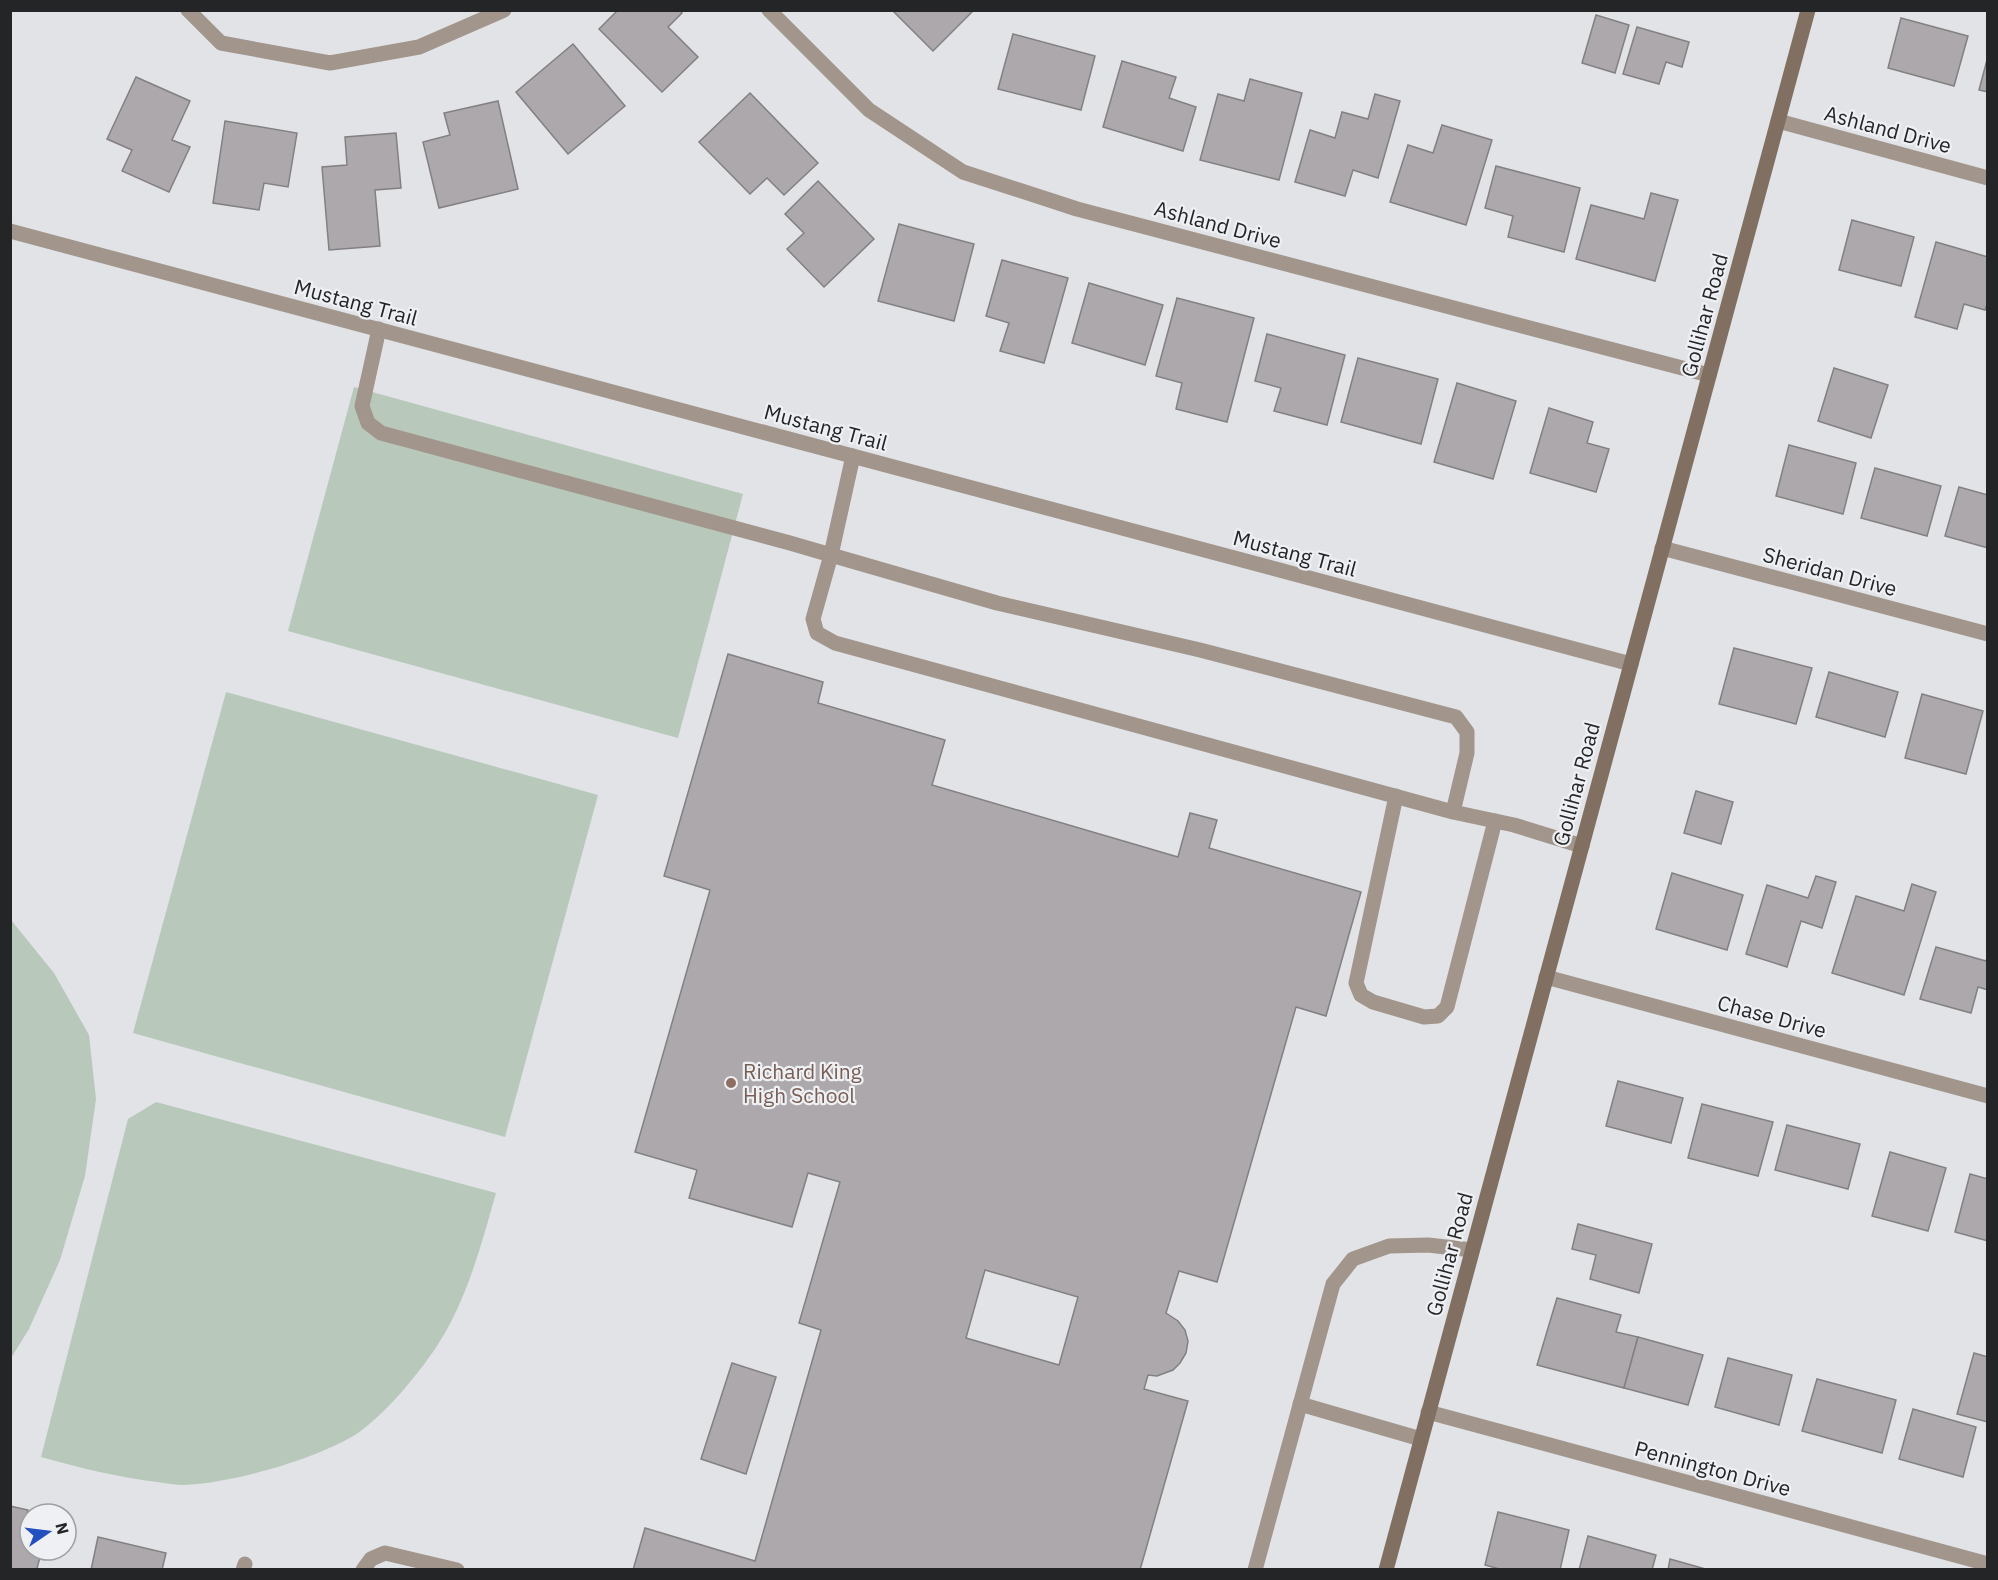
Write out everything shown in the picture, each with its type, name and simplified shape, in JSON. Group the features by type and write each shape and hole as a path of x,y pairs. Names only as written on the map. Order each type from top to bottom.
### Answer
{"street":[{"path":"188,10 221,43 330,63 419,47 504,10"},
{"name":"Ashland Drive","path":"769,10 869,110 963,172 1077,209 1709,375"},
{"name":"Gollihar Road","path":"1386,1569 1808,10"},
{"name":"Ashland Drive","path":"1778,121 1988,178"},
{"name":"Mustang Trail","path":"10,231 1631,664"},
{"path":"379,329 362,406 368,423 381,433 790,543 997,603 1200,650 1456,717 1467,732 1467,753 1453,812"},
{"path":"853,456 831,555 813,620 817,633 835,643 1582,846"},
{"name":"Sheridan Drive","path":"1662,548 1988,634"},
{"path":"1396,796 1356,983 1361,995 1373,1002 1424,1017 1438,1016 1447,1007 1495,821"},
{"name":"Chase Drive","path":"1546,977 1988,1096"},
{"path":"1255,1569 1333,1284 1353,1259 1389,1246 1428,1245 1472,1250"},
{"path":"1300,1404 1421,1439"},
{"name":"Pennington Drive","path":"1428,1412 1988,1564"},
{"path":"363,1569 371,1559 385,1553 457,1569"}],"green space":[{"path":"354,387 743,494 678,738 288,631"},
{"path":"226,692 598,795 505,1137 133,1033"},
{"path":"11,920 54,973 89,1035 96,1099 85,1176 60,1260 29,1329 11,1358"},
{"path":"156,1102 496,1193 472,1274 455,1313 435,1349 400,1394 379,1416 341,1443 321,1452 250,1475 184,1485 113,1475 41,1457 128,1119"}],"building":[{"path":"618,10 679,10 682,13 668,27 698,57 662,92 599,29"},
{"path":"892,10 973,10 973,11 933,51"},
{"path":"1596,15 1629,25 1615,73 1582,63"},
{"path":"1901,18 1968,36 1954,86 1888,68"},
{"path":"1637,27 1689,42 1682,67 1666,62 1659,84 1623,74"},
{"path":"1013,34 1095,56 1081,110 998,89"},
{"path":"573,44 625,106 568,154 516,92"},
{"path":"1988,56 1988,92 1979,90"},
{"path":"1122,61 1176,77 1169,98 1196,107 1183,151 1103,127"},
{"path":"136,77 190,101 172,140 190,147 169,192 122,171 132,150 107,139"},
{"path":"1250,79 1302,93 1279,180 1200,160 1218,94 1244,101"},
{"path":"750,93 818,163 784,195 767,178 750,194 699,142"},
{"path":"1375,94 1400,101 1378,178 1353,170 1345,196 1295,182 1310,130 1335,138 1342,112 1368,119"},
{"path":"498,101 518,189 439,208 423,142 450,135 444,113"},
{"path":"225,121 297,133 288,187 264,183 259,210 213,203"},
{"path":"1442,125 1492,140 1466,225 1390,202 1408,145 1433,153"},
{"path":"396,133 401,188 375,190 380,246 329,250 322,167 347,165 345,137"},
{"path":"1496,166 1580,188 1564,252 1508,237 1513,216 1485,208"},
{"path":"818,181 874,239 824,287 787,249 804,233 785,214"},
{"path":"1651,193 1678,200 1655,281 1576,259 1591,205 1644,219"},
{"path":"1852,220 1914,237 1901,286 1839,270"},
{"path":"899,224 974,244 954,321 878,301"},
{"path":"1936,242 1988,257 1988,301 1985,310 1964,304 1957,329 1915,317"},
{"path":"1002,260 1068,278 1044,363 1000,351 1009,323 986,316"},
{"path":"1089,283 1163,305 1145,365 1072,343"},
{"path":"1177,298 1254,318 1227,422 1176,409 1182,383 1156,376"},
{"path":"1267,334 1345,355 1327,425 1274,411 1281,388 1255,381"},
{"path":"1358,358 1438,379 1421,444 1341,422"},
{"path":"1834,368 1888,385 1871,438 1818,421"},
{"path":"1457,383 1516,401 1493,479 1434,462"},
{"path":"1549,408 1593,422 1587,443 1609,449 1596,492 1530,473"},
{"path":"1789,445 1856,463 1843,514 1776,496"},
{"path":"1875,468 1941,486 1927,536 1861,518"},
{"path":"1959,487 1988,495 1988,548 1945,536"},
{"path":"1734,648 1812,668 1796,724 1719,704"},
{"path":"728,654 823,682 818,703 945,740 932,785 1178,857 1190,813 1217,820 1209,848 1361,892 1326,1016 1296,1007 1217,1282 1179,1271 1166,1313 1178,1321 1185,1330 1188,1341 1186,1353 1173,1370 1157,1376 1148,1375 1144,1389 1188,1401 1140,1570 633,1570 645,1528 755,1561 821,1330 799,1323 840,1182 808,1173 792,1227 689,1198 697,1170 635,1152 710,890 664,876","holes":["985,1270 1078,1297 1059,1365 966,1338"]},
{"path":"1829,672 1898,692 1885,737 1816,717"},
{"path":"1922,694 1983,711 1966,774 1905,758"},
{"path":"1696,791 1733,802 1721,844 1684,833"},
{"path":"1672,873 1743,895 1727,950 1656,929"},
{"path":"1816,876 1836,882 1822,928 1801,921 1787,967 1746,954 1767,885 1808,898"},
{"path":"1912,884 1936,892 1904,995 1832,973 1856,896 1904,911"},
{"path":"1936,947 1986,961 1988,956 1988,990 1978,987 1971,1013 1920,999"},
{"path":"1618,1081 1683,1098 1671,1143 1606,1126"},
{"path":"1702,1104 1773,1122 1758,1176 1688,1158"},
{"path":"1787,1125 1860,1144 1848,1189 1775,1170"},
{"path":"1890,1152 1946,1168 1928,1231 1872,1216"},
{"path":"1970,1174 1988,1179 1988,1241 1955,1232"},
{"path":"1578,1224 1652,1244 1639,1293 1590,1279 1596,1255 1572,1249"},
{"path":"1557,1298 1621,1315 1616,1332 1638,1337 1624,1388 1537,1365"},
{"path":"1638,1337 1703,1355 1688,1405 1624,1388"},
{"path":"1974,1353 1988,1357 1988,1422 1957,1414"},
{"path":"1728,1358 1792,1375 1779,1425 1715,1407"},
{"path":"732,1363 776,1377 746,1474 701,1459"},
{"path":"1817,1379 1896,1400 1882,1453 1802,1431"},
{"path":"1913,1409 1976,1427 1963,1477 1899,1459"},
{"path":"10,1506 18,1508 18,1562 39,1562 37,1568 41,1570 10,1570"},
{"path":"1498,1512 1569,1530 1560,1570 1503,1570 1485,1565"},
{"path":"1588,1536 1656,1555 1652,1570 1579,1570"},
{"path":"98,1537 166,1553 162,1570 91,1570"},
{"path":"1670,1559 1709,1570 1668,1570"}],"place":[{"name":"Richard King High School","path":"731,1083"}]}
